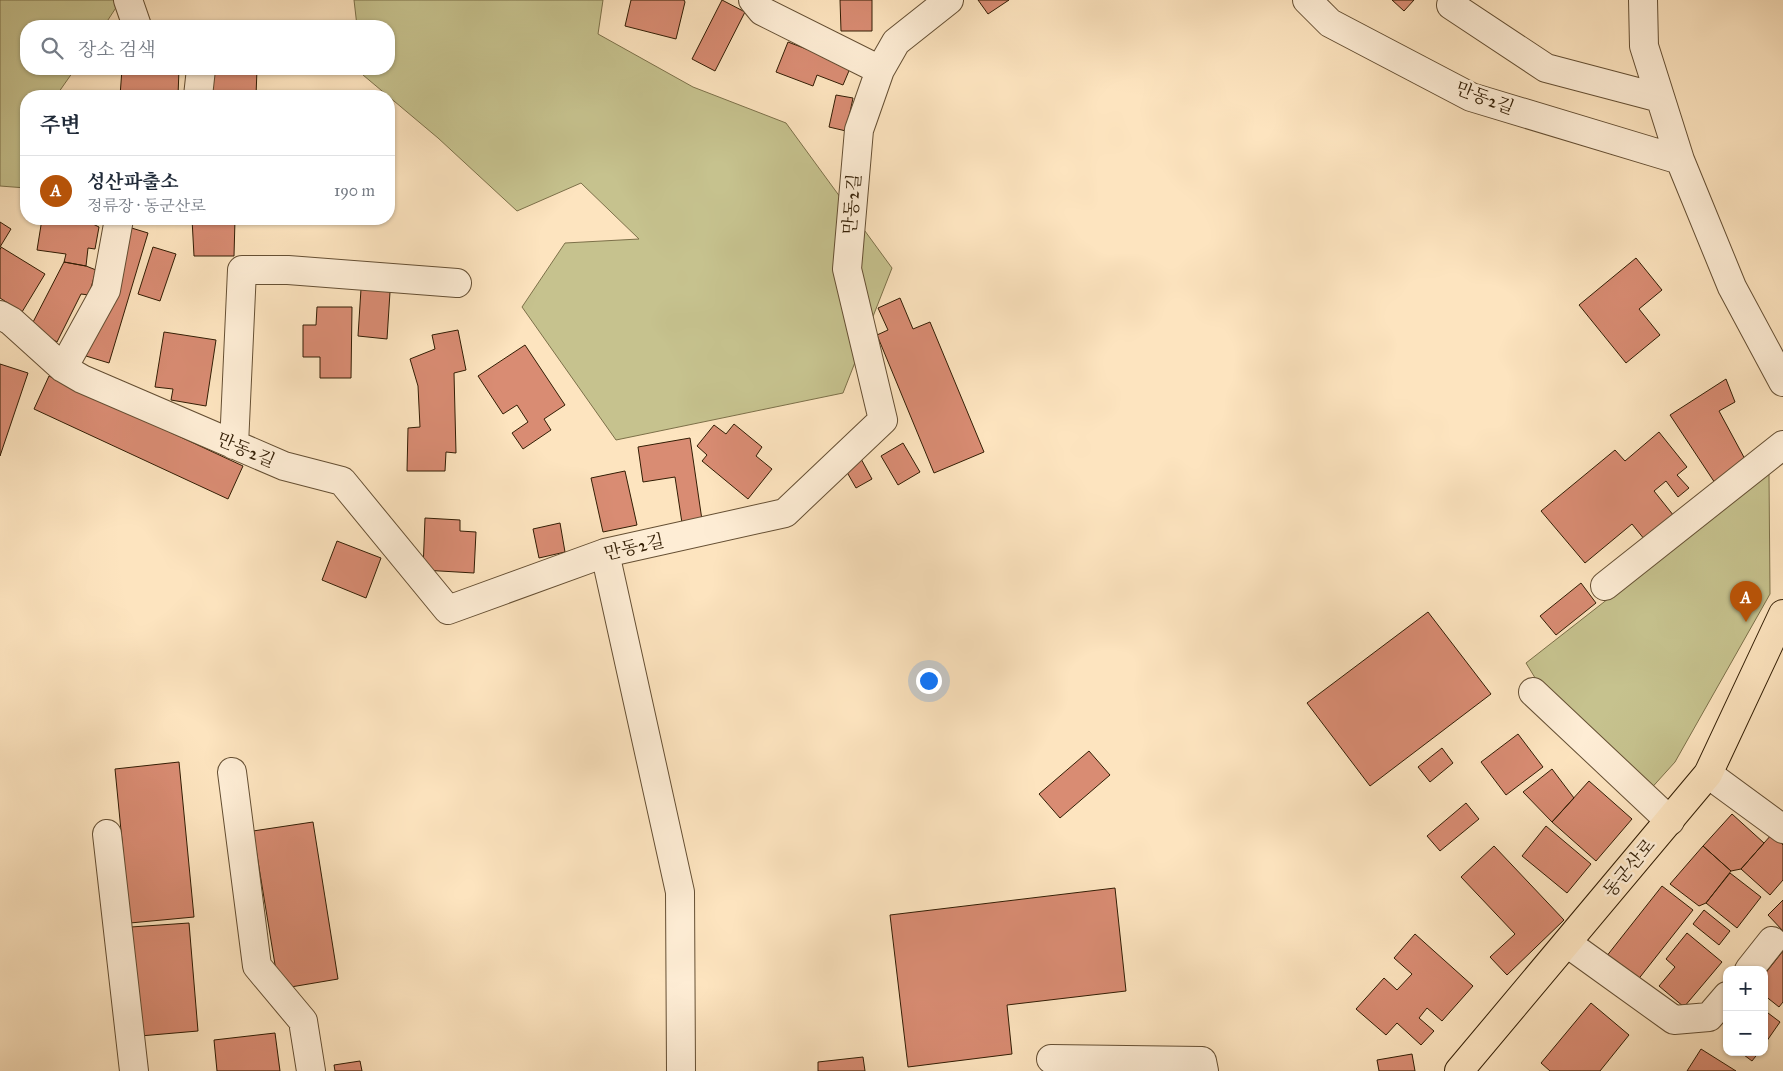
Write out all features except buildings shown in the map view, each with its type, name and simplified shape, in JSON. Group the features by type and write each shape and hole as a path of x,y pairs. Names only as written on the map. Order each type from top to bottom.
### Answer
{"main road":[{"name":"동군산로","path":"1460,1071 1708,774 1775,641 1783,614"}],"street":[{"path":"128,0 135,20"},
{"path":"754,0 762,10 880,70"},
{"name":"만동2길","path":"0,315 11,321 63,368 82,379 284,466 342,481 448,610 605,553 785,513 883,420 847,269 859,130 880,70 896,42 949,0"},
{"name":"만동2길","path":"1306,0 1330,23 1472,97 1680,160"},
{"path":"1643,0 1644,46 1680,160 1732,287 1783,382"},
{"path":"1451,6 1546,68 1660,98"},
{"path":"199,90 200,75"},
{"path":"63,368 106,290 117,225"},
{"path":"234,445 242,270 288,270 457,284"},
{"path":"1605,586 1783,445"},
{"path":"605,553 680,892 681,1071"},
{"path":"1533,692 1670,820"},
{"path":"232,772 257,966 303,1021 311,1071"},
{"path":"1708,774 1783,829"},
{"path":"107,834 134,1071"},
{"path":"1751,966 1772,941"},
{"path":"1567,943 1674,1020 1709,1017 1723,1001"},
{"path":"1051,1059 1202,1061 1204,1071"}],"shaded area":[{"path":"0,0 121,0 108,20 20,20 20,75 71,75 60,90 20,90 20,188 0,186"},
{"path":"354,0 603,0 598,34 693,87 786,123 892,268 843,393 616,440 522,307 565,243 639,239 581,183 517,211 438,138 395,102 395,90 381,90 363,75 395,75 395,20 356,20"},
{"path":"1769,473 1770,594 1675,762 1638,803 1576,745 1526,663"}],"place":[{"name":"성산파출소","path":"1746,622"}]}
